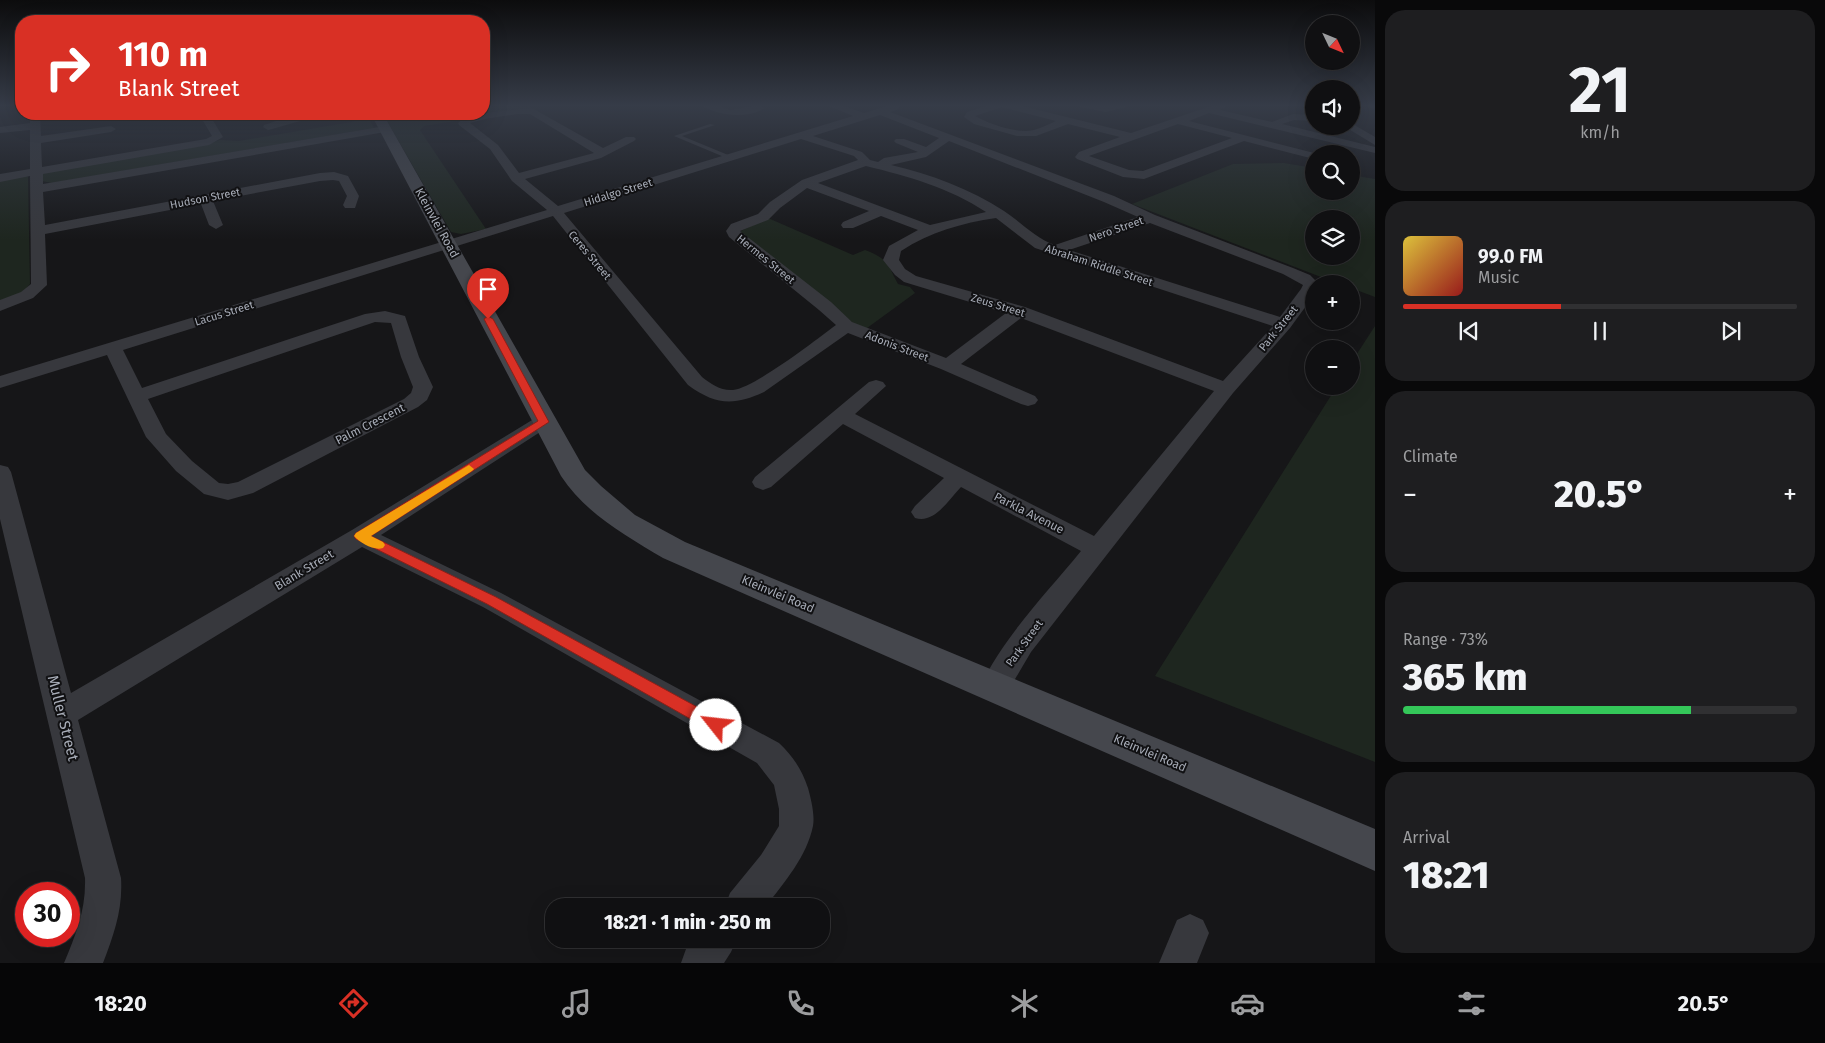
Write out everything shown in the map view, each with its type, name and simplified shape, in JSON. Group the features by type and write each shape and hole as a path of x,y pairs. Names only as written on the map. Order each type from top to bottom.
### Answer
{"street":[{"path":"0,306 27,295 39,285 36,150"},
{"path":"0,178 163,150"},
{"path":"36,189 237,150"},
{"name":"Kleinvlei Road","path":"396,150 544,422 576,476 591,494 625,522 674,550 1375,850"},
{"name":"Ceres Street","path":"496,150 516,178 553,208 554,212 706,392 732,396 759,389 846,326"},
{"name":"Ceres Street","path":"596,150 603,154"},
{"path":"516,178 603,154 610,150"},
{"name":"Hidalgo Street","path":"448,244 757,150"},
{"name":"Abraham Riddle Street","path":"835,150 858,154 870,163 906,171 933,180 980,202 999,214 1033,241 1054,250 1284,324"},
{"path":"923,150 928,152"},
{"name":"Park Street","path":"982,150 1109,199 1150,218 1288,271 1307,280 1311,284 1309,290 1284,324 1226,389 1019,647 995,686"},
{"path":"1095,150 1083,154 1082,157 1126,174 1144,175 1211,150"},
{"path":"1290,150 1305,154"},
{"path":"1360,158 1375,151"},
{"name":"Hermes Street","path":"846,326 825,306 736,237 733,231 763,217 774,205 806,183 870,163 911,158 928,152"},
{"name":"Hudson Street","path":"38,231 314,177 329,176 344,179 353,196 350,205"},
{"path":"806,183 930,230"},
{"path":"205,198 216,226"},
{"path":"848,225 881,211"},
{"name":"Zeus Street","path":"999,214 971,218 930,230 898,247 891,253 891,260 900,272 910,279 1019,311 1226,389"},
{"name":"Nero Street","path":"1054,250 1150,218"},
{"name":"Lacus Street","path":"0,382 448,244"},
{"path":"948,365 1019,311"},
{"name":"Palm Crescent","path":"112,347 136,397 157,437 184,466 212,489 228,492 245,488 411,403 420,396 423,387 410,357 399,320 383,316 371,318 136,397"},
{"name":"Adonis Street","path":"846,326 948,365 1028,400"},
{"path":"763,482 876,386"},
{"name":"Parkla Avenue","path":"841,415 1098,549"},
{"name":"Blank Street","path":"61,714 361,536 544,422"},
{"path":"923,512 959,476"},
{"name":"Muller Street","path":"2,488 103,878 103,913 98,931 83,963"},
{"path":"361,536 492,600 768,754 783,768 791,786 796,811 796,827 786,849 748,898"},
{"path":"700,963 711,948"}],"lane":[{"path":"711,150 731,158"}],"shaded area":[{"path":"176,150 246,150 52,183 42,181 43,173"},
{"path":"404,150 433,150 486,229 461,234 451,232"},
{"path":"1284,163 1305,166 1305,200 1360,200 1360,176 1375,179 1375,297 1360,291 1360,275 1316,275 1132,204 1233,164"},
{"path":"27,176 30,284 23,292 0,302 0,179"},
{"path":"768,218 853,255 865,250 873,253 886,262 898,284 910,287 915,293 863,331 741,233 741,231"},
{"path":"1375,326 1375,762 1155,676 1331,395 1360,395 1360,349"}],"slow traffic":[{"path":"378,545 361,536 469,469"}],"route":[{"path":"488,319 544,422 361,536 492,600 716,725"}]}
